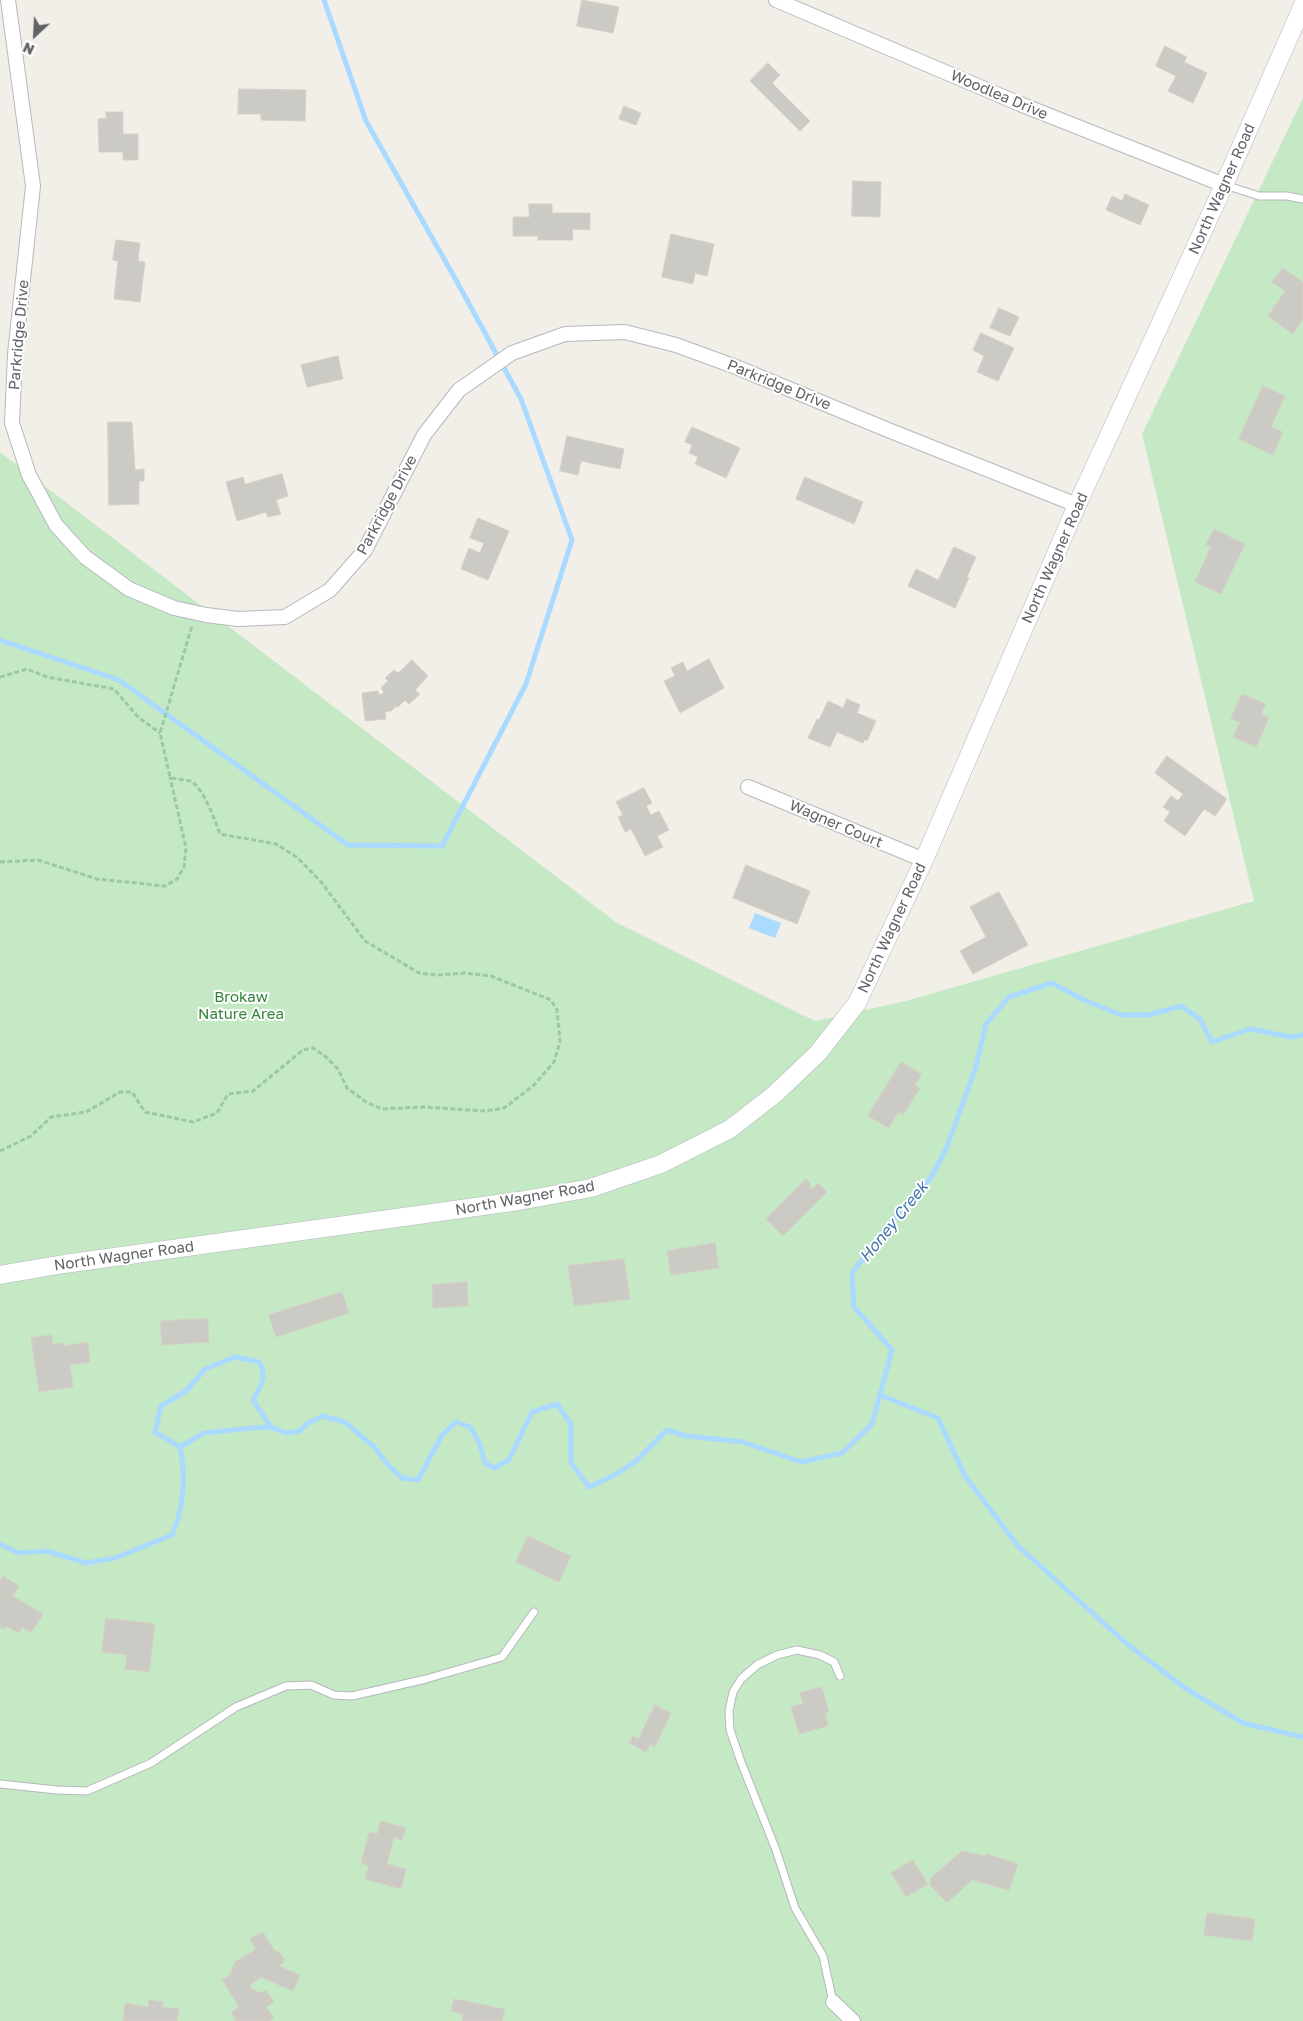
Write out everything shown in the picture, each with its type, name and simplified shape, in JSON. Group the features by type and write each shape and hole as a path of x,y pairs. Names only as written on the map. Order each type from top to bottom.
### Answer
{"street":[{"name":"Parkridge Drive","path":"8,0 33,186 15,354 12,423 29,475 56,525 85,558 129,589 174,608 196,613 238,619 284,617 330,590 365,550 424,435 459,390 512,353 565,334 625,332 676,345 736,367 1077,505"},
{"name":"Woodlea Drive","path":"776,0 1020,104 1224,185"},
{"name":"North Wagner Road","path":"0,1275 50,1266 520,1201 591,1188 661,1164 730,1129 775,1094 818,1053 857,1003 924,860 1077,505 1224,185 1303,5"},
{"name":"Wagner Court","path":"748,787 924,860"},
{"path":"833,2002 852,2021"}],"lane":[{"path":"1224,185 1259,196 1286,196 1303,200"},
{"path":"0,1784 87,1791 151,1763 236,1707 286,1686 311,1685 334,1695 353,1696 426,1679 502,1657 534,1612"},
{"path":"833,2002 823,1956 795,1908 776,1850 730,1730 729,1711 733,1692 741,1679 757,1665 777,1655 796,1650 820,1655 834,1662 840,1676"}],"path":[{"path":"0,862 38,860 97,879 164,886 176,879 184,867 186,848 160,733 196,613"},
{"path":"0,677 27,670 47,677 114,689 138,716 160,733"},
{"path":"0,1151 31,1136 51,1117 86,1112 120,1092 132,1092 145,1112 193,1122 217,1113 228,1094 253,1091 303,1050 313,1048 325,1056 338,1069 347,1088 366,1102 382,1109 423,1107 485,1111 504,1108 533,1086 554,1062 560,1042 557,1010 551,1000 491,976 419,973 391,958 366,941 322,883 298,858 276,844 220,834 198,787 190,782 170,777"}],"green space":[{"name":"Brokaw Nature Area","path":"1303,98 1303,2021 0,2021 0,452 617,923 815,1021 906,1001 1254,901 1142,434"}],"water":[{"path":"755,913 781,923 775,938 749,928"}],"building":[{"path":"582,0 619,7 613,33 577,26"},
{"path":"1165,46 1187,57 1184,62 1207,73 1193,103 1168,91 1176,76 1156,66"},
{"path":"768,63 780,75 772,83 810,121 800,131 750,81"},
{"path":"239,89 306,90 305,121 261,120 261,114 238,114"},
{"path":"624,106 641,113 636,125 619,119"},
{"path":"106,112 123,112 123,134 138,134 138,160 123,160 123,152 99,152 98,119 106,118"},
{"path":"853,181 881,182 880,217 852,216"},
{"path":"1125,194 1149,205 1140,225 1106,210 1112,196 1122,201"},
{"path":"529,204 552,204 552,213 590,213 590,230 572,229 573,240 538,240 538,236 513,236 513,217 529,217"},
{"path":"671,234 714,244 707,276 695,273 693,284 662,277"},
{"path":"116,240 140,243 138,261 145,262 140,302 114,299 118,261 113,260"},
{"path":"1283,268 1303,282 1303,319 1293,334 1268,316 1285,291 1272,282"},
{"path":"999,308 1019,317 1010,336 990,328"},
{"path":"981,333 1014,348 998,381 977,372 984,356 973,350"},
{"path":"338,356 343,379 307,387 301,365"},
{"path":"1263,386 1285,396 1271,427 1283,432 1273,455 1239,439"},
{"path":"108,422 132,422 135,470 144,469 144,481 139,481 139,504 109,505"},
{"path":"692,427 740,448 726,478 695,464 698,457 689,453 692,445 685,442"},
{"path":"567,436 624,449 620,469 581,461 578,475 560,471"},
{"path":"282,474 288,496 276,500 281,514 268,517 266,512 237,521 226,482 243,477 245,484"},
{"path":"805,477 863,502 854,524 796,499"},
{"path":"478,518 509,531 488,580 461,569 469,548 480,553 484,543 470,538"},
{"path":"1214,529 1245,544 1221,594 1195,582 1211,547 1206,545"},
{"path":"954,547 976,557 967,577 969,578 955,608 908,586 916,569 938,580"},
{"path":"709,659 724,688 680,713 664,681 675,676 671,668 683,662 687,671"},
{"path":"412,660 428,676 415,690 420,694 409,704 405,700 398,707 396,706 391,711 385,712 386,719 365,721 362,693 378,691 379,695 384,693 381,688 388,681 385,678 394,670 398,673"},
{"path":"1242,694 1266,704 1261,714 1269,718 1256,747 1233,737 1240,722 1231,719"},
{"path":"847,699 860,705 857,713 876,721 867,741 865,739 863,743 837,732 830,747 808,738 828,701 843,708"},
{"path":"1167,756 1227,799 1215,816 1204,809 1185,836 1164,821 1170,812 1163,807 1171,796 1178,801 1183,794 1155,773"},
{"path":"644,788 652,803 646,806 651,815 659,811 669,830 657,836 663,847 645,856 631,829 625,832 618,817 623,815 616,802"},
{"path":"746,865 810,891 797,924 733,898"},
{"path":"999,892 1028,945 973,974 960,951 986,937 970,907"},
{"path":"901,1062 922,1074 915,1085 920,1088 903,1115 898,1112 889,1128 868,1116"},
{"path":"806,1179 811,1184 809,1186 812,1189 818,1183 827,1192 783,1236 766,1219"},
{"path":"715,1243 719,1268 671,1275 667,1251"},
{"path":"624,1259 630,1299 574,1306 568,1266"},
{"path":"467,1282 468,1306 433,1308 432,1285"},
{"path":"342,1292 349,1313 276,1337 269,1315"},
{"path":"208,1319 209,1342 162,1345 160,1321"},
{"path":"52,1335 53,1344 63,1343 63,1346 88,1342 90,1362 70,1365 73,1387 39,1392 31,1338"},
{"path":"528,1536 571,1556 559,1582 516,1562"},
{"path":"3,1576 19,1586 13,1596 43,1614 31,1633 22,1627 19,1633 6,1626 4,1629 0,1627 0,1581"},
{"path":"106,1618 155,1624 149,1672 125,1669 127,1655 102,1652"},
{"path":"822,1687 829,1712 825,1713 828,1726 799,1734 791,1707 803,1704 800,1693"},
{"path":"655,1705 671,1713 655,1747 650,1744 646,1752 629,1743 633,1736 638,1739"},
{"path":"381,1821 406,1828 402,1840 394,1837 387,1864 406,1869 401,1889 365,1879 369,1866 361,1863 369,1832 377,1834"},
{"path":"962,1851 984,1856 987,1854 1018,1864 1009,1890 972,1880 947,1903 930,1885 931,1878"},
{"path":"913,1860 928,1884 906,1897 891,1873"},
{"path":"1207,1913 1255,1919 1252,1941 1204,1935"},
{"path":"263,1932 274,1950 279,1952 285,1961 279,1966 300,1975 293,1991 261,1977 252,1983 250,1988 261,1993 266,1990 274,2002 266,2007 274,2018 270,2021 236,2021 231,2013 239,2007 222,1980 230,1975 235,1962 256,1949 250,1939"},
{"path":"454,1999 505,2009 502,2021 462,2021 463,2014 451,2011"},
{"path":"149,2000 163,2002 162,2007 179,2009 177,2021 123,2021 125,2003 148,2007"}],"waterway":[{"path":"0,640 119,680 348,845 442,846 526,684 572,540 521,399 366,121 324,0"},
{"name":"Honey Creek","path":"0,1544 18,1553 47,1551 86,1563 115,1558 172,1535 179,1514 183,1491 183,1469 180,1447 155,1432 161,1406 186,1391 205,1369 235,1357 259,1362 263,1377 261,1386 253,1400 271,1427 286,1433 300,1431 308,1423 323,1416 345,1422 374,1447 389,1466 402,1478 418,1480 442,1435 456,1422 470,1427 479,1442 485,1463 494,1468 509,1460 532,1412 557,1404 571,1424 571,1463 589,1487 615,1475 636,1461 667,1430 686,1436 743,1442 801,1462 842,1453 872,1424 892,1350 854,1307 852,1273 892,1221 931,1178 946,1149 975,1070 986,1024 1009,997 1052,983 1084,1000 1121,1015 1148,1015 1181,1006 1200,1019 1212,1042 1250,1029 1291,1037 1303,1035"},
{"path":"880,1395 938,1418 965,1476 1018,1546 1127,1644 1185,1688 1243,1723 1303,1737"},
{"path":"180,1447 204,1433 271,1427"}]}
